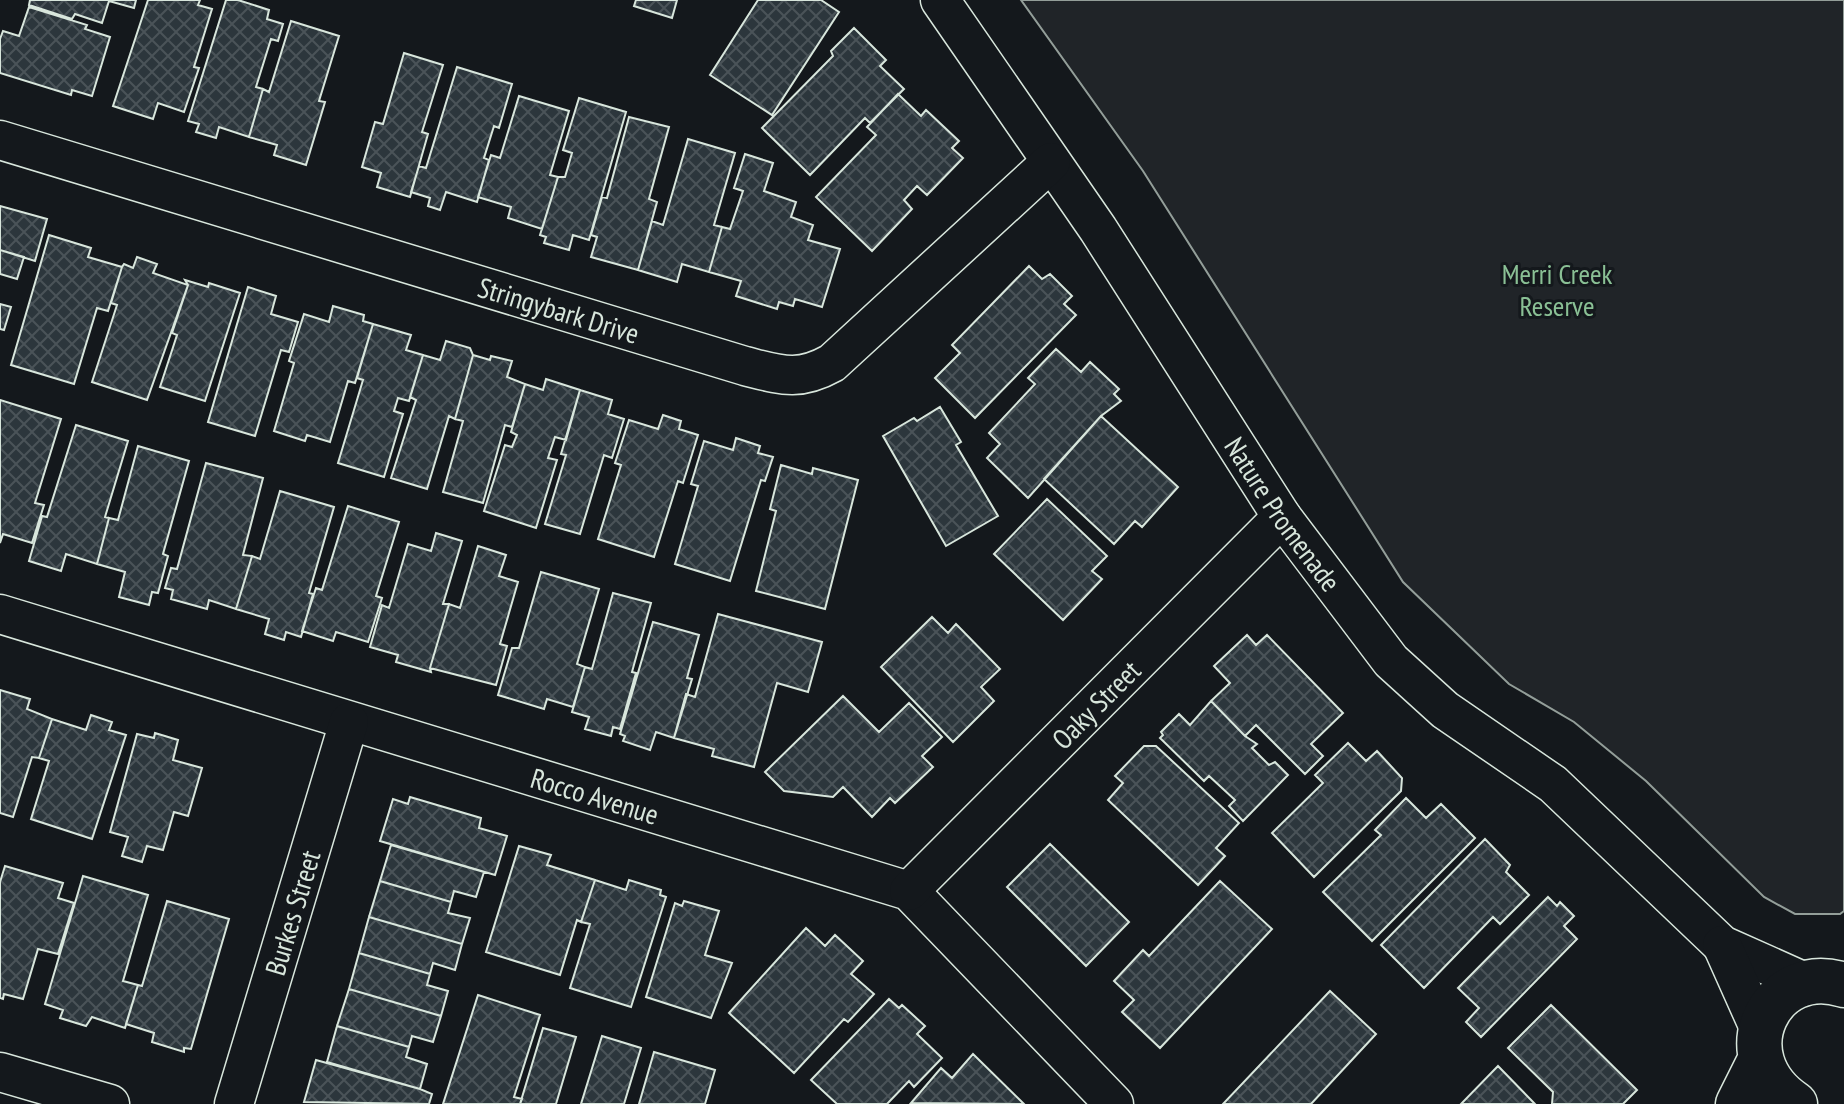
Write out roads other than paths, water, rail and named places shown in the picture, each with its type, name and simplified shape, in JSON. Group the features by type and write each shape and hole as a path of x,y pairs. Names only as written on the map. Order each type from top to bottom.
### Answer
{"street":[{"name":"Nature Promenade","path":"940,0 1098,229 1282,517 1391,661 1445,710 1553,784 1722,945 1833,982"},
{"name":"Stringybark Drive","path":"0,140 745,366 792,375 811,374 832,363 1051,162"},
{"name":"Oaky Street","path":"909,891 1282,517"},
{"name":"Rocco Avenue","path":"0,614 909,891 1114,1104"},
{"name":"Burkes Street","path":"234,1104 349,722"},
{"name":"Nature Promenade","path":"1722,945 1760,1045"},
{"path":"1738,1104 1760,1045 1767,1014 1777,1000 1791,989 1833,982"},
{"path":"1760,1045 1767,1078 1779,1093 1795,1104"},
{"path":"0,1072 110,1104"}],"park label":[{"name":"Merri Creek Reserve","path":"1557,289"}]}
